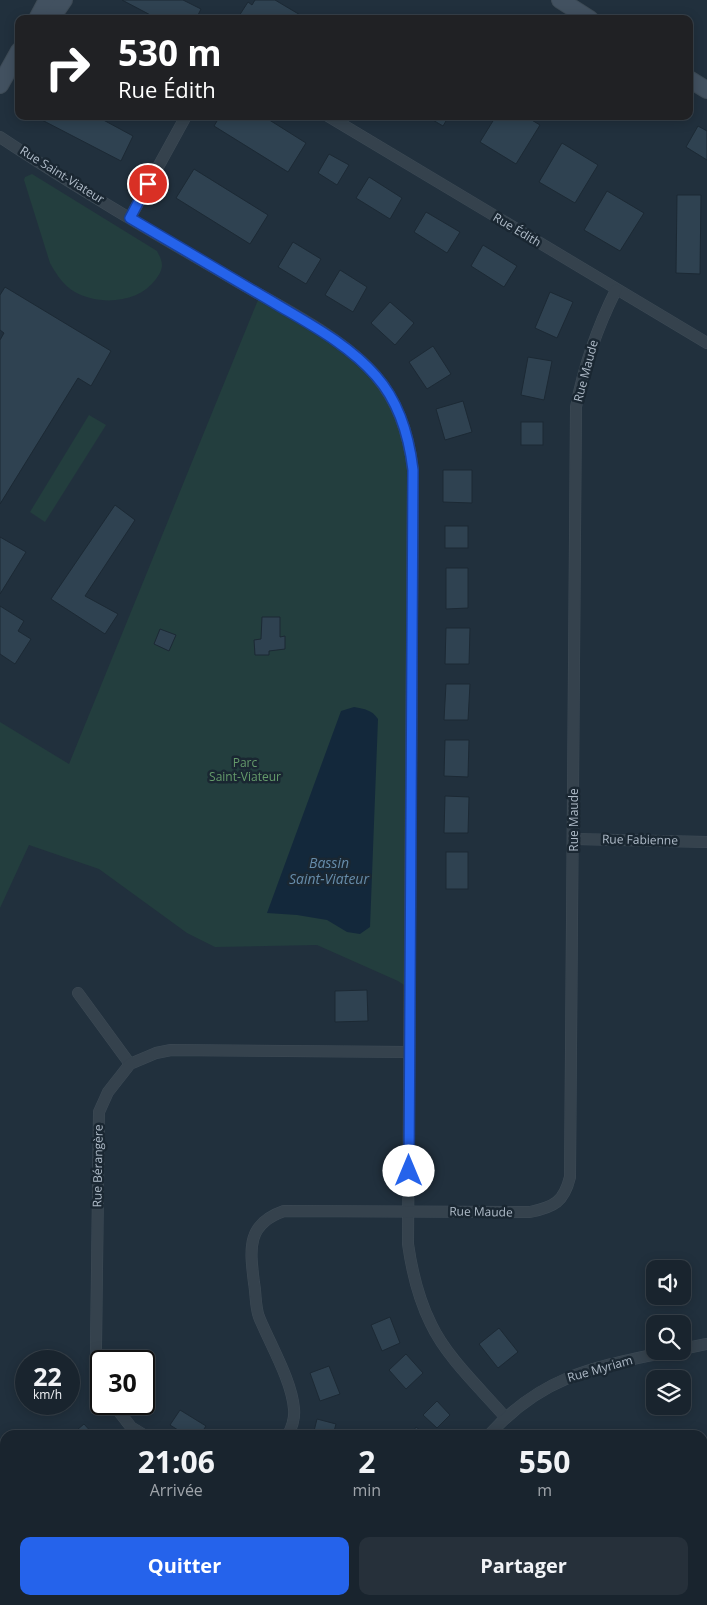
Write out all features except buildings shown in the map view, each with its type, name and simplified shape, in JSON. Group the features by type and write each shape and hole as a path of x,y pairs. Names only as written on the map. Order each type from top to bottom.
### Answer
{"main road":[{"path":"39,15 47,0"},
{"path":"54,15 64,0"},
{"path":"560,0 584,15"},
{"path":"0,85 15,58"},
{"path":"0,91 15,70"},
{"path":"693,81 707,90"}],"street":[{"path":"130,218 184,120"},
{"name":"Rue Édith","path":"335,120 707,343"},
{"name":"Rue Saint-Viateur","path":"0,137 130,218 320,331 353,354 376,376 397,408 408,437 413,470 408,1244 412,1272 420,1299 432,1326 452,1356 506,1416"},
{"name":"Rue Maude","path":"409,1211 530,1212 547,1208 560,1201 567,1191 570,1177 574,839 576,407 588,355 600,323 616,290"},
{"name":"Rue Fabienne","path":"574,839 707,842"},
{"path":"78,993 130,1064"},
{"name":"Rue Bérangère","path":"96,1350 99,1112 108,1092 130,1064 156,1053 171,1050 409,1052"},
{"path":"290,1430 295,1412 292,1395 258,1314 252,1266 252,1242 256,1230 263,1221 272,1215 284,1211 409,1211"},
{"path":"691,1347 707,1344"},
{"name":"Rue Myriam","path":"493,1430 506,1416 538,1392 571,1375 646,1356"},
{"path":"122,1415 136,1430"}],"green space":[{"path":"32,174 157,251 162,265 156,279 149,287 129,297 119,300 107,300 85,296 67,286 50,263 24,180 25,177"},
{"name":"Parc Saint-Viateur","path":"260,295 320,331 376,376 408,437 410,989 398,981 317,945 215,947 187,933 99,869 29,845 0,908 0,722 69,764"},
{"path":"89,415 106,425 45,522 30,512"}],"water":[{"name":"Bassin Saint-Viateur","path":"354,707 368,710 378,719 370,927 360,934 347,932 327,920 267,913 341,711"}],"route":[{"path":"148,184 130,218 320,331 353,354 376,376 388,393 397,408 408,437 413,470 409,1171"}]}
